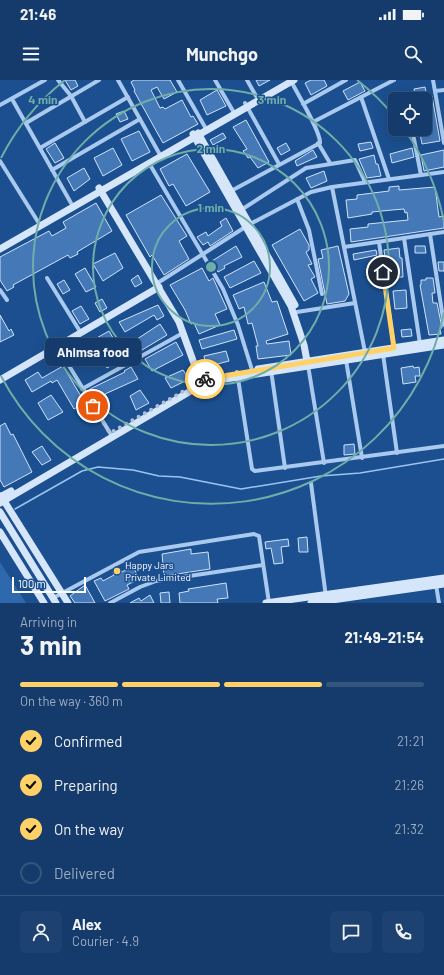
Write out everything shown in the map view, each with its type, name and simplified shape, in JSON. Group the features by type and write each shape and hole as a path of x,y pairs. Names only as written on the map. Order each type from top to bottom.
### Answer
{"street":[{"path":"0,105 45,80"},
{"path":"58,80 71,96 85,122"},
{"path":"26,123 98,80"},
{"path":"118,80 159,153"},
{"path":"178,80 205,127"},
{"path":"215,80 233,111"},
{"path":"247,80 256,96"},
{"path":"0,249 71,203 100,189 159,153 196,134 205,127 246,105 256,96 290,80"},
{"path":"231,192 318,143 320,138 313,122 290,80"},
{"path":"0,243 149,163 290,80"},
{"path":"303,104 346,80"},
{"path":"313,122 394,80"},
{"path":"433,80 444,143"},
{"path":"435,91 444,90"},
{"path":"40,148 128,97"},
{"path":"361,97 389,179"},
{"path":"12,98 71,203"},
{"path":"246,105 279,164"},
{"path":"52,170 140,120"},
{"path":"196,134 241,210 247,226 291,296 298,312 305,339 304,345"},
{"path":"196,134 291,306 304,345 308,364 324,463"},
{"path":"413,136 421,175"},
{"path":"318,143 330,163"},
{"path":"0,160 39,223"},
{"path":"241,210 306,168 355,160 365,182"},
{"path":"149,163 202,255 224,289 238,324 252,370"},
{"path":"0,380 157,286 247,226 311,192 365,182 444,172"},
{"path":"332,187 365,352"},
{"path":"100,189 184,333 200,380"},
{"path":"297,199 310,235 322,294"},
{"path":"344,247 444,232"},
{"path":"430,234 444,325"},
{"path":"404,238 420,344"},
{"path":"379,242 394,348"},
{"path":"46,278 81,332"},
{"path":"0,290 6,300"},
{"path":"298,312 355,303"},
{"path":"82,388 184,333"},
{"path":"346,358 365,352 383,352 394,348 444,340"},
{"path":"1,498 200,380 383,352 444,345"},
{"path":"57,346 110,433"},
{"path":"383,352 397,453"},
{"path":"346,358 362,458"},
{"path":"1,498 199,384 252,370 271,369"},
{"path":"271,369 285,468"},
{"path":"237,374 252,469 255,471 444,446"},
{"path":"311,482 329,599"},
{"path":"1,498 68,603"},
{"path":"0,512 54,601 62,594 139,552 254,534 259,536 268,603 329,599 444,584"},
{"path":"0,532 44,603"},
{"path":"110,603 140,587 156,581 263,565"},
{"path":"311,603 444,578"},
{"path":"436,585 439,603"}],"shaded area":[{"path":"0,562 26,603 0,603"}],"building":[{"path":"65,80 75,80 78,86 71,90"},
{"path":"134,80 170,80 177,92 164,99 157,87 151,90 160,108 163,107 165,109 182,100 191,117 193,116 198,124 163,143 134,91 135,90 131,82"},
{"path":"256,80 270,80 259,86"},
{"path":"311,80 324,80 327,86 311,95 305,83"},
{"path":"360,82 365,91 348,100 343,91"},
{"path":"425,87 426,92 415,92 414,89"},
{"path":"217,90 226,106 207,115 200,100"},
{"path":"432,96 440,141 422,144 420,136 432,136"},
{"path":"124,111 128,119 120,122 116,114"},
{"path":"246,120 269,162 258,168 250,157 248,158 243,151 247,149 233,127"},
{"path":"139,131 150,152 132,161 121,139"},
{"path":"223,133 226,138 213,145 210,140"},
{"path":"371,142 373,148 360,151 358,144"},
{"path":"55,143 64,158 55,163 46,149"},
{"path":"286,143 290,150 281,155 277,148"},
{"path":"113,148 122,165 103,176 94,158"},
{"path":"412,148 414,157 392,163 390,154"},
{"path":"313,150 317,157 297,166 295,161"},
{"path":"444,150 444,167 424,171 421,155"},
{"path":"187,154 210,192 186,206 173,184 169,186 160,169"},
{"path":"374,155 381,176 367,178 359,159"},
{"path":"84,168 90,179 74,191 67,178"},
{"path":"324,171 327,181 311,188 306,178"},
{"path":"399,186 399,190 435,187 439,217 444,216 444,228 351,242 350,229 368,227 368,224 408,220 407,212 405,213 404,209 372,212 372,214 348,218 346,200 357,199 357,195 389,191 389,187"},
{"path":"161,195 187,236 179,241 189,259 164,275 152,255 150,257 126,215"},
{"path":"96,203 112,231 77,252 78,254 70,258 68,255 13,285 14,287 7,291 0,280 0,257 49,231 52,236 66,228 63,222"},
{"path":"226,218 233,231 210,246 208,242 203,245 197,237 206,232 208,236 222,226 220,222"},
{"path":"300,229 309,245 309,250 306,252 312,264 308,265 315,277 311,279 318,293 304,301 272,245"},
{"path":"236,246 242,257 224,266 225,268 218,272 212,261"},
{"path":"338,246 349,294 345,301 327,304 318,259 323,258 321,250"},
{"path":"415,246 425,246 426,253 415,253"},
{"path":"399,248 400,258 402,258 403,277 388,278 384,250"},
{"path":"376,250 377,255 354,260 353,254"},
{"path":"115,253 123,268 103,281 93,264"},
{"path":"254,261 261,273 230,288 224,277"},
{"path":"438,262 444,262 444,271 439,271"},
{"path":"85,268 96,287 86,292 75,274"},
{"path":"202,268 209,281 213,278 227,309 215,314 220,325 199,334 194,323 191,324 185,310 170,285"},
{"path":"138,275 142,283 135,287 131,280"},
{"path":"426,278 433,278 435,293 432,293 433,303 437,303 442,328 440,328 441,334 429,335 420,285 421,280 426,280"},
{"path":"64,280 70,290 63,294 57,284"},
{"path":"264,282 272,302 277,301 288,334 266,341 267,344 289,341 291,355 258,359 256,346 258,346 252,323 248,324 244,307 239,309 233,295"},
{"path":"406,290 407,308 395,309 393,291"},
{"path":"102,299 107,308 100,312 95,303"},
{"path":"158,305 164,316 157,320 154,315 125,332 119,322"},
{"path":"81,306 89,319 80,324 72,311"},
{"path":"0,315 9,331 11,329 14,335 0,342"},
{"path":"160,324 167,335 137,353 131,343"},
{"path":"411,329 412,336 402,337 401,330"},
{"path":"234,330 237,339 202,349 199,340"},
{"path":"109,331 116,343 107,348 116,363 107,368 99,353 77,366 70,353"},
{"path":"176,342 183,355 152,371 145,359"},
{"path":"226,351 229,361 206,367 204,356"},
{"path":"63,366 85,403 74,409 57,380 52,383 51,381 32,392 25,380 38,372 42,378"},
{"path":"413,366 414,368 419,367 420,376 415,376 416,382 403,384 401,368"},
{"path":"131,367 138,379 105,394 106,396 97,401 90,389 125,372 124,371"},
{"path":"183,370 189,379 171,388 165,378"},
{"path":"140,390 149,403 136,410 130,396"},
{"path":"51,395 63,412 48,420 38,403"},
{"path":"5,423 11,435 13,434 32,472 4,487 0,480 0,426"},
{"path":"354,444 355,454 344,455 344,445"},
{"path":"42,446 51,460 42,465 32,452"},
{"path":"307,537 308,552 299,552 298,538"},
{"path":"288,539 289,546 281,547 283,563 274,564 271,548 266,549 265,542"},
{"path":"191,549 191,554 208,552 210,569 164,576 162,554"},
{"path":"133,566 139,579 127,585 129,589 105,601 94,581 101,578 103,581 114,575 113,572 120,569 122,572"},
{"path":"226,583 228,598 217,599 218,603 180,603 179,593 189,591 188,589"},
{"path":"85,585 95,603 75,603 70,596"},
{"path":"169,592 170,603 161,603 160,593"},
{"path":"150,595 154,603 130,603 139,598 141,601"}],"waterway":[{"path":"15,509 82,471 98,467 133,470 159,476 180,477 241,489 321,476 360,473 444,459"}],"way so far":[{"path":"93,406 110,433 200,380 205,379"}],"place":[{"name":"Ahimsa food","path":"93,406"},
{"name":"Happy Jars Private Limited","path":"117,571"}],"route":[{"path":"205,379 245,371 394,348 383,272"}]}
